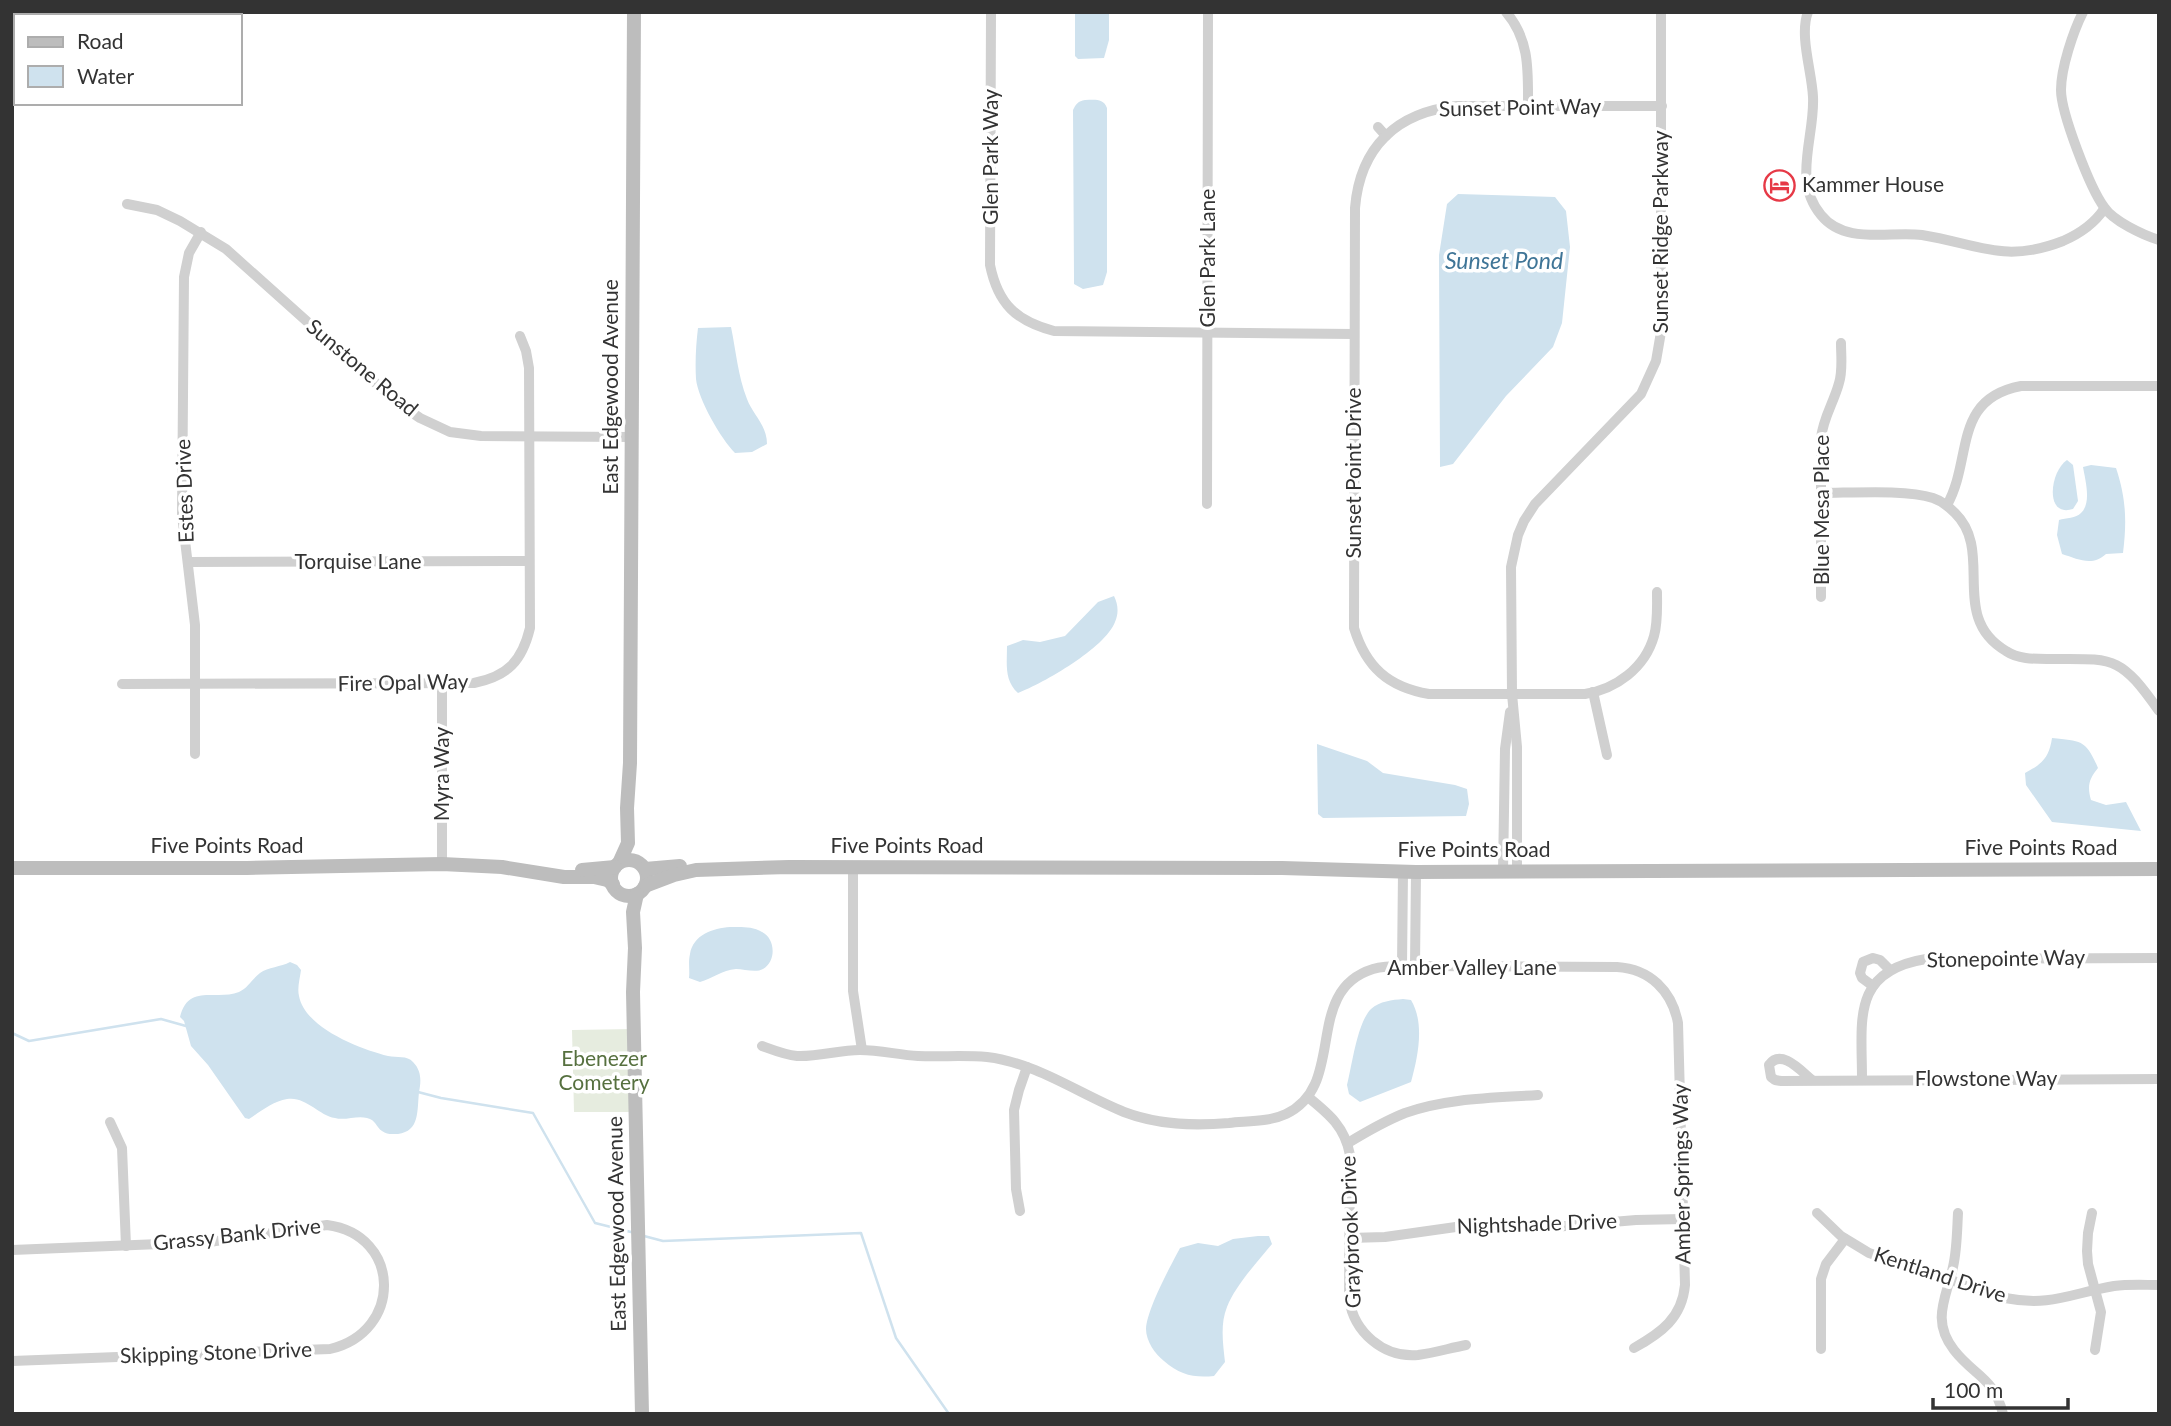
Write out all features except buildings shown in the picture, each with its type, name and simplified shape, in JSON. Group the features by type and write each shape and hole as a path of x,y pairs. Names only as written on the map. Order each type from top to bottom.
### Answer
{"street":[{"name":"East Edgewood Avenue","path":"617,865 628,843 630,763 635,12"},
{"name":"Glen Park Way","path":"991,12 990,265 993,281 1002,299 1012,312 1033,325 1054,331 1208,332"},
{"name":"Glen Park Lane","path":"1207,504 1208,12"},
{"path":"1506,12 1517,28 1526,50 1528,106"},
{"name":"Sunset Ridge Parkway","path":"1510,872 1505,748 1512,694 1511,568 1516,542 1524,521 1542,495 1641,394 1656,361 1661,332 1661,12"},
{"path":"1808,12 1805,19 1806,40 1814,99 1805,173 1808,194 1822,218 1832,225 1854,234 1920,235 2006,252 2028,252 2071,237 2096,221 2104,209"},
{"path":"2083,12 2074,31 2061,90 2065,111 2084,167 2104,209 2138,233 2159,240"},
{"name":"Sunset Point Way","path":"1386,136 1403,121 1441,108 1661,106"},
{"path":"1378,127 1386,136"},
{"name":"Sunset Point Drive","path":"1386,136 1367,162 1357,190 1353,615 1357,639 1363,652 1379,672 1401,687 1429,694 1577,695 1593,692 1626,677 1646,653 1657,622 1657,592"},
{"name":"Sunstone Road","path":"127,204 157,210 201,232 226,249 398,403 450,432 481,436 632,437"},
{"name":"Estes Drive","path":"195,754 195,625 182,515 184,277 189,253 201,232"},
{"path":"1208,332 1354,334"},
{"name":"Fire Opal Way","path":"122,684 474,683 499,676 515,663 526,645 530,628 529,368 520,336"},
{"name":"Blue Mesa Place","path":"1821,597 1822,425 1840,383 1841,343"},
{"path":"1947,505 1956,489 1970,424 1984,402 1995,394 2007,388 2021,386 2159,386"},
{"path":"1821,493 1916,494 1935,498 1947,505 1962,520 1970,535 1976,616 1983,630 1994,642 2006,652 2020,657 2101,659 2115,663 2127,670 2159,710"},
{"name":"Torquise Lane","path":"188,562 529,561"},
{"name":"Myra Way","path":"442,684 442,864"},
{"path":"1593,692 1607,755"},
{"name":"East Edgewood Avenue","path":"630,763 635,829 643,867"},
{"path":"442,864 500,862 570,870 617,865 630,860 643,867 668,869 706,861 789,867"},
{"path":"442,864 502,867 564,877 602,878 631,896 674,875 696,870 789,867"},
{"name":"Five Points Road","path":"12,868 247,868 442,864"},
{"path":"616,889 612,873 617,865"},
{"path":"641,890 647,874 643,867"},
{"name":"Five Points Road","path":"789,867 1270,868 1410,872 2159,869"},
{"path":"853,867 853,992 863,1050"},
{"path":"1410,872 1415,966"},
{"path":"1402,967 1410,872"},
{"name":"East Edgewood Avenue","path":"616,889 624,907 633,992"},
{"name":"East Edgewood Avenue","path":"641,890 632,912 635,948 633,992 642,1414"},
{"path":"1872,986 1860,973 1863,962 1873,958 1880,960 1889,970"},
{"name":"Stonepointe Way","path":"1862,1079 1862,1019 1865,1001 1872,986 1889,970 1906,962 1926,959 2159,958"},
{"name":"Amber Valley Lane","path":"1308,1097 1319,1077 1333,1007 1340,993 1351,981 1366,972 1382,967 1415,966 1621,968 1643,973 1658,983"},
{"name":"Amber Springs Way","path":"1634,1348 1665,1329 1678,1312 1685,1285 1678,1023 1673,1003 1658,983"},
{"path":"761,1046 785,1054 803,1056 863,1050 917,1056 978,1056 1006,1061 1027,1067 1125,1112 1174,1124 1203,1125 1273,1119 1294,1110 1308,1097"},
{"path":"1020,1211 1016,1189 1014,1110 1027,1067"},
{"name":"Flowstone Way","path":"1812,1080 2159,1079"},
{"path":"1348,1143 1389,1120 1436,1104 1538,1095"},
{"name":"Graybrook Drive","path":"1308,1097 1337,1122 1348,1143 1350,1304 1356,1321 1367,1336 1387,1350 1406,1355 1466,1345"},
{"path":"110,1122 122,1148 126,1246"},
{"name":"Kentland Drive","path":"1817,1213 1845,1239 1873,1254 1998,1296 2026,1301 2054,1300 2123,1285 2159,1285"},
{"path":"1958,1213 1955,1255 1941,1308 1945,1334 1956,1353 1993,1388 2003,1414"},
{"path":"2092,1213 2087,1251 2101,1312 2095,1350"},
{"name":"Nightshade Drive","path":"1349,1238 1385,1237 1477,1224 1554,1227 1626,1220 1683,1219"},
{"name":"Grassy Bank Drive","path":"12,1250 209,1242 313,1226 341,1227 365,1240 375,1253 385,1286"},
{"path":"1821,1349 1821,1279 1826,1264 1845,1239"},
{"name":"Skipping Stone Drive","path":"12,1361 330,1349 354,1341 369,1327 377,1316 385,1286"}],"green space":[{"name":"Ebenezer Cometery","path":"634,1029 635,1112 574,1112 572,1030"}],"water":[{"path":"1075,12 1109,12 1109,40 1104,58 1078,59 1075,56"},
{"path":"1085,100 1101,101 1107,108 1107,272 1103,285 1083,289 1074,284 1073,110 1078,103"},
{"name":"Sunset Pond","path":"1458,194 1555,197 1566,211 1570,247 1562,323 1553,347 1506,396 1453,464 1440,467 1439,255 1447,204"},
{"path":"731,327 744,390 766,437 767,444 752,452 735,453 729,447 706,408 696,379 698,328"},
{"path":"2067,460 2073,465 2078,501 2073,509 2064,510 2057,507 2053,492 2057,474"},
{"path":"2091,465 2116,468 2124,500 2125,520 2123,553 2106,554 2090,561 2062,554 2057,535 2059,520 2076,516 2084,509 2087,491 2083,467"},
{"path":"1114,596 1118,609 1116,619 1099,643 1057,673 1018,693 1008,677 1007,646 1023,640 1040,642 1065,636 1098,602"},
{"path":"2052,738 2077,741 2086,747 2098,768 2090,783 2091,800 2106,805 2126,802 2141,831 2052,822 2026,785 2025,773 2044,760"},
{"path":"1317,744 1367,761 1383,773 1467,789 1469,804 1466,816 1323,818 1318,814"},
{"path":"730,927 758,930 770,939 773,950 768,965 757,971 731,970 700,982 689,978 689,957 699,937"},
{"path":"290,962 301,970 298,993 303,1007 322,1027 363,1048 388,1056 408,1058 416,1065 420,1084 416,1119 410,1129 398,1134 388,1134 370,1119 335,1118 294,1099 277,1102 249,1119 245,1118 208,1065 191,1046 184,1021 180,1017 190,1000 204,995 239,992 263,971"},
{"path":"1411,1000 1419,1029 1418,1051 1411,1082 1360,1102 1349,1094 1347,1085 1362,1024 1375,1006 1386,1001"},
{"path":"1269,1236 1272,1244 1241,1282 1227,1307 1223,1327 1225,1362 1214,1376 1194,1376 1176,1370 1154,1351 1146,1329 1155,1300 1180,1248 1198,1243 1218,1246 1233,1239"}],"waterway":[{"path":"12,1033 29,1041 161,1019 186,1026"},
{"path":"418,1092 533,1113 595,1223 635,1233"},
{"path":"644,1236 663,1241 861,1233 896,1338 949,1414"}],"place":[{"name":"Kammer House","path":"1779,185"}]}
